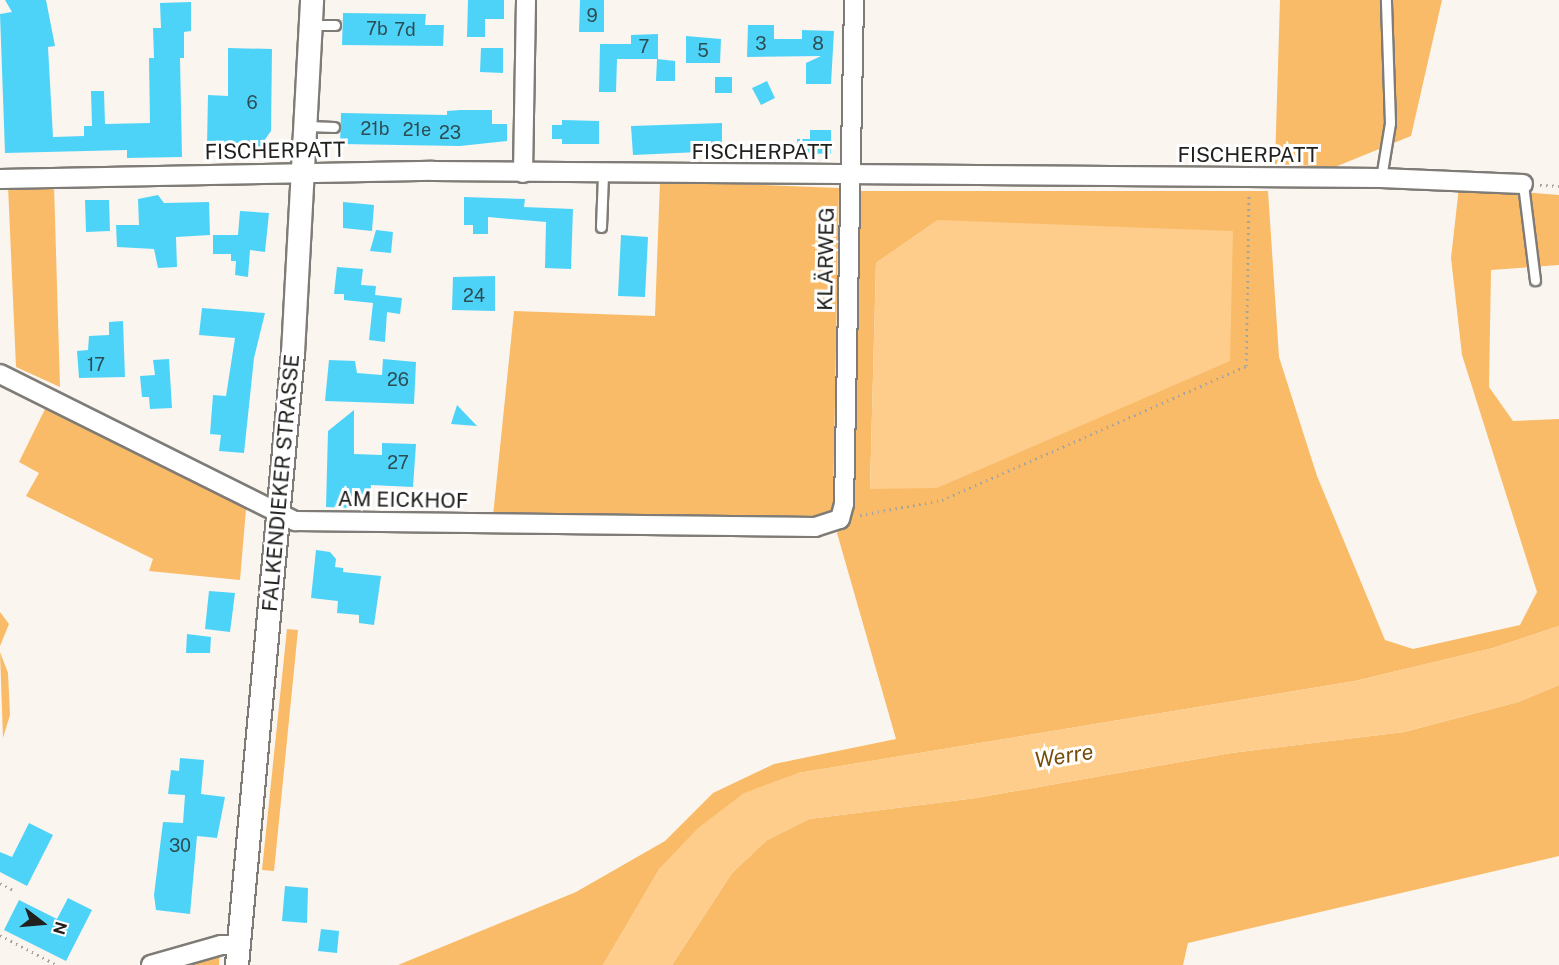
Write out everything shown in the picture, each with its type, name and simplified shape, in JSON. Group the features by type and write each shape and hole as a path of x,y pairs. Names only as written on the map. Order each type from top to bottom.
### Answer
{"street":[{"name":"FALKENDIEKER STRASSE","path":"237,955 280,513 307,126 312,0"},
{"path":"523,173 526,0"},
{"name":"KLÄRWEG","path":"840,519 844,504 854,0"},
{"name":"FISCHERPATT","path":"0,179 304,172 1382,178 1523,184"},
{"name":"AM EICKHOF","path":"0,374 295,521 815,527 840,519"},
{"path":"151,965 221,945 237,955"}],"lane":[{"path":"1382,178 1390,123 1386,0"},
{"path":"311,25 335,25"},
{"path":"307,126 334,127"},
{"path":"601,227 603,174"},
{"path":"1523,184 1535,280"}],"path":[{"path":"840,519 942,500 1246,366 1250,178"},
{"path":"0,883 15,891"},
{"path":"0,935 57,965"}],"shaded area":[{"path":"1280,0 1442,0 1411,136 1335,167 1275,164"},
{"path":"660,181 839,188 833,507 826,516 815,519 493,516 514,311 655,316"},
{"path":"54,185 60,387 16,367 8,186"},
{"path":"1459,187 1559,195 1559,265 1491,270 1489,387 1513,421 1559,419 1559,626 1493,648 1355,681 798,773 660,868 603,965 398,965 576,892 665,841 713,793 774,764 896,739 837,533 849,518 856,191 1268,191 1279,357 1317,476 1385,640 1413,649 1520,625 1537,592 1462,355 1451,258","holes":["938,220 870,488 876,263"]},
{"path":"47,405 246,509 240,580 149,571 153,559 26,496 39,473 19,462"},
{"path":"0,612 9,624 0,646"},
{"path":"287,629 298,630 274,871 262,870"},
{"path":"0,652 8,673 10,715 3,738"},
{"path":"1559,685 1559,856 1188,943 1183,965 672,965 732,873 767,840 809,819 976,798 1231,753 1404,732 1518,702"},
{"path":"220,947 219,965 163,965"}],"water":[{"path":"938,220 1233,231 1230,361 937,488 870,489 876,263"},
{"name":"Werre","path":"1559,626 1559,685 1518,702 1404,732 1231,753 976,798 809,819 767,840 732,873 672,965 603,965 660,868 698,828 744,793 798,773 1355,681 1493,648"}],"building":[{"path":"5,0 46,0 55,46 48,47 53,137 84,136 84,126 92,126 91,91 104,91 105,124 150,123 149,58 154,58 153,28 161,28 160,3 191,2 191,31 184,32 184,58 180,58 182,157 127,158 127,150 5,153 0,14 12,12"},
{"path":"468,0 504,0 504,19 485,19 485,37 467,37"},
{"path":"580,0 604,0 604,32 579,32"},
{"path":"343,13 426,14 425,25 444,25 443,46 342,45"},
{"path":"748,25 774,25 774,39 802,39 802,30 834,31 831,84 806,84 806,63 821,56 747,57"},
{"path":"658,34 658,59 617,59 616,92 599,92 600,44 631,44 631,35"},
{"path":"686,36 721,39 720,63 686,63"},
{"path":"228,48 272,49 271,131 259,148 207,146 208,95 228,96"},
{"path":"481,48 503,48 503,73 480,72"},
{"path":"657,59 675,61 675,81 656,81"},
{"path":"715,77 732,77 732,93 715,93"},
{"path":"767,81 775,98 761,105 752,88"},
{"path":"492,110 492,124 507,124 507,141 460,146 340,144 341,113 447,115 447,111"},
{"path":"562,120 599,121 599,144 562,144 562,139 552,139 552,125 562,125"},
{"path":"722,123 722,151 633,155 631,126"},
{"path":"810,130 831,130 831,154 797,153 797,139 810,139"},
{"path":"158,195 164,203 209,202 210,235 176,237 177,267 158,268 154,249 117,247 116,225 139,225 138,199"},
{"path":"464,197 525,199 524,207 573,209 571,269 545,268 546,222 488,217 488,234 473,234 473,225 464,225"},
{"path":"85,200 109,200 110,231 86,232"},
{"path":"343,202 374,205 372,231 343,228"},
{"path":"240,211 269,213 265,252 250,250 248,277 235,275 236,261 231,261 231,254 213,254 213,235 238,235"},
{"path":"376,230 393,232 391,253 370,251"},
{"path":"621,235 648,237 645,297 618,296"},
{"path":"337,267 363,269 361,285 376,286 375,295 402,298 400,314 387,312 385,342 369,340 373,303 344,300 344,294 334,294"},
{"path":"495,276 495,311 452,310 453,277"},
{"path":"202,308 265,313 254,358 244,453 219,451 221,435 210,434 213,395 226,396 235,338 199,335"},
{"path":"123,321 125,377 79,378 77,351 88,350 89,336 109,335 109,322"},
{"path":"169,359 172,408 150,409 149,397 142,397 140,376 155,375 153,360"},
{"path":"383,359 416,362 414,404 325,401 329,360 355,361 357,373 382,375"},
{"path":"457,405 477,426 451,424"},
{"path":"354,410 354,454 382,455 382,443 416,444 413,487 371,485 370,503 352,502 352,508 326,507 328,431"},
{"path":"316,550 330,552 336,559 335,567 343,568 343,572 381,576 374,625 359,623 359,615 337,613 338,601 311,598"},
{"path":"209,591 235,593 230,632 205,629"},
{"path":"187,634 211,637 210,653 186,653"},
{"path":"180,758 204,760 201,794 225,797 217,838 197,836 190,914 156,910 154,895 163,822 183,823 185,795 168,794 171,770 179,771"},
{"path":"29,823 53,835 27,886 0,872 0,852 12,857"},
{"path":"285,886 308,888 307,923 282,921"},
{"path":"68,898 92,910 66,961 4,930 19,900 57,919"},
{"path":"321,929 339,931 337,953 318,951"}]}
